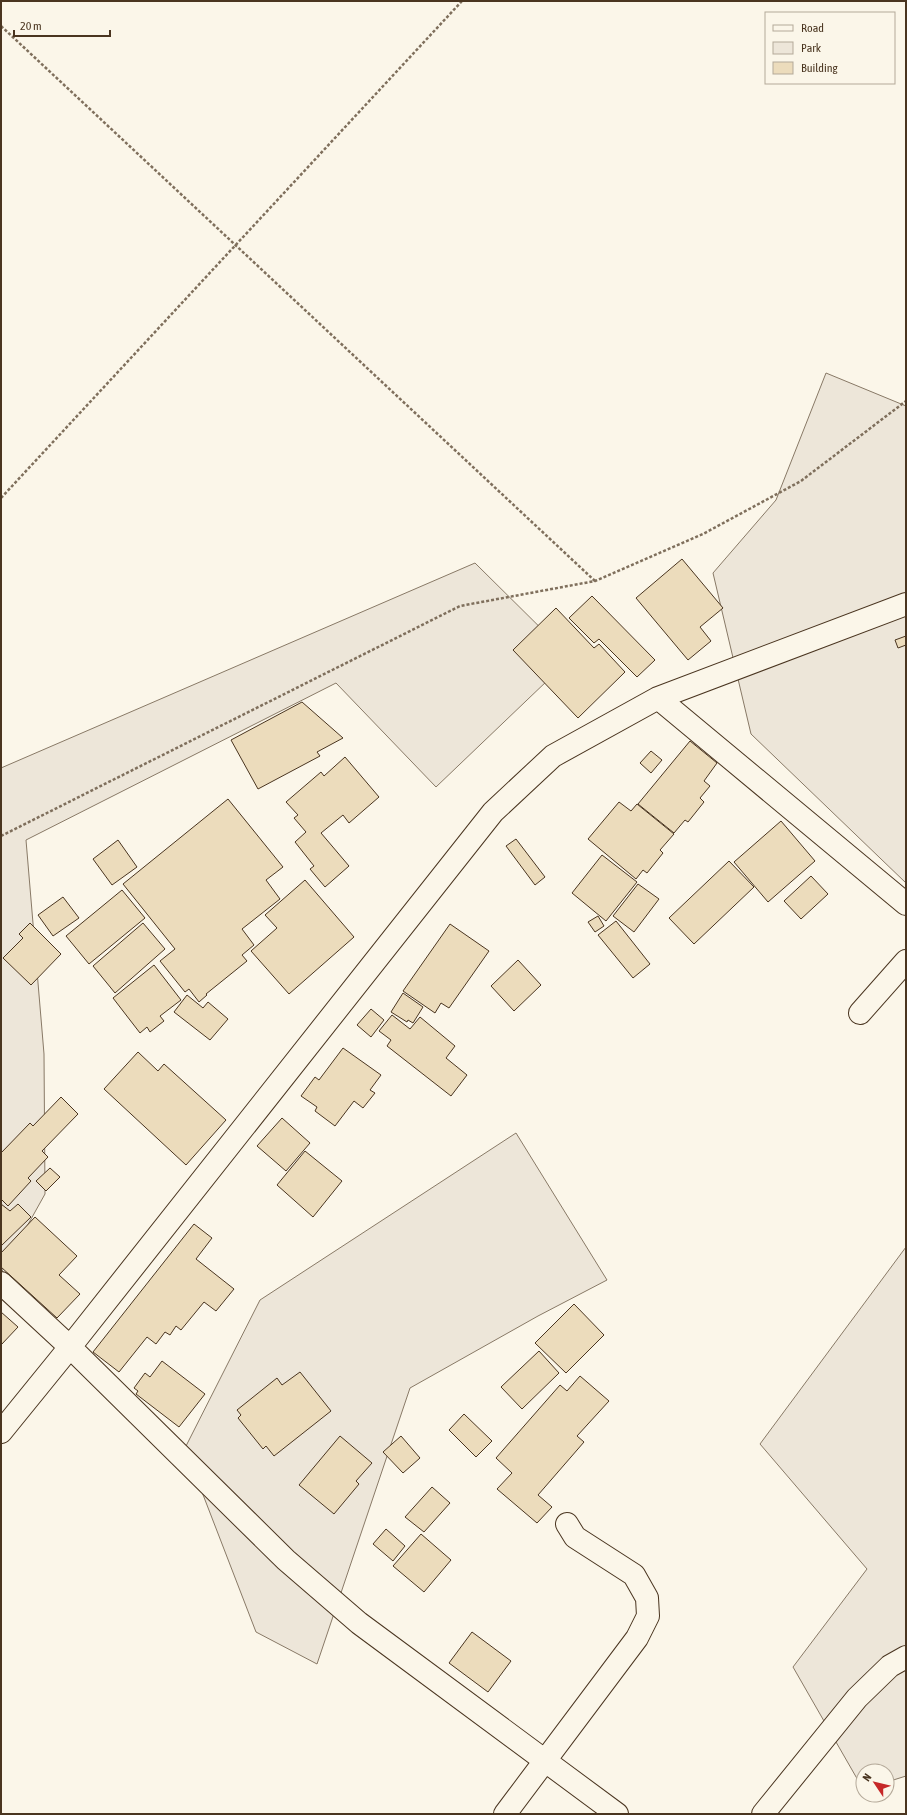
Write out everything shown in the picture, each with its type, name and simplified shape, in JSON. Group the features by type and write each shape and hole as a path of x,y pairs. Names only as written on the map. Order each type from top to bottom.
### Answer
{"street":[{"path":"1,1432 70,1347 493,812 553,756 658,698 906,604"},
{"path":"658,698 906,904"},
{"path":"860,1013 906,961"},
{"path":"1,1283 70,1347 286,1560 353,1618 617,1814"},
{"path":"506,1814 637,1638 648,1616 646,1598 634,1575 575,1537 568,1524"},
{"path":"763,1814 857,1698 890,1666 906,1657"}],"path":[{"path":"1,498 462,1"},
{"path":"1,26 595,581"},
{"path":"1,836 460,606 595,581 703,534 801,481 906,401"}],"green space":[{"path":"826,373 906,406 906,883 751,734 713,573 776,500"},
{"path":"475,563 571,658 436,787 336,683 26,840 44,1054 45,1194 1,1273 1,768"},
{"path":"516,1133 607,1280 538,1316 410,1388 317,1664 256,1632 185,1448 260,1300"},
{"path":"906,1247 906,1776 895,1779 895,1763 855,1763 855,1775 793,1667 867,1569 760,1444"}],"building":[{"path":"682,559 723,608 700,627 711,641 688,660 636,598"},
{"path":"592,596 655,660 637,677 599,639 594,643 569,618"},
{"path":"556,608 594,648 599,644 625,672 578,718 513,650"},
{"path":"906,636 906,645 898,648 895,640"},
{"path":"302,702 343,738 317,752 320,756 258,789 231,740"},
{"path":"690,741 717,763 704,781 710,786 700,798 704,802 688,822 685,820 674,833 638,804"},
{"path":"651,751 662,760 651,773 640,763"},
{"path":"345,757 379,797 349,823 343,815 321,833 349,866 325,887 310,869 314,866 295,842 306,832 294,818 298,815 286,802 321,772 324,776"},
{"path":"228,799 283,867 266,880 280,899 242,929 254,945 242,955 247,961 206,994 207,995 199,1002 189,989 185,992 160,961 175,949 123,884"},
{"path":"619,802 631,811 637,804 674,834 660,850 663,853 647,873 643,870 636,879 588,839"},
{"path":"781,821 815,861 768,902 734,862"},
{"path":"516,839 545,877 535,885 506,846"},
{"path":"118,840 137,867 112,885 93,859"},
{"path":"602,855 637,882 606,921 572,893"},
{"path":"729,861 754,887 694,944 669,918"},
{"path":"811,876 828,894 801,919 784,901"},
{"path":"305,880 354,937 289,994 251,951 277,928 265,915"},
{"path":"638,884 659,899 634,932 613,916"},
{"path":"122,890 145,918 89,964 66,936"},
{"path":"63,897 79,918 53,936 38,915"},
{"path":"598,916 604,926 595,932 588,922"},
{"path":"616,921 650,964 633,978 598,935"},
{"path":"30,923 61,954 31,985 3,958 23,938 19,934"},
{"path":"143,923 165,949 115,993 93,966"},
{"path":"450,924 489,951 449,1008 441,1003 435,1013 403,991"},
{"path":"518,960 541,985 514,1011 491,986"},
{"path":"154,965 181,1000 160,1016 164,1021 150,1032 147,1027 140,1033 113,998"},
{"path":"403,993 423,1007 413,1023 408,1020 407,1022 391,1012"},
{"path":"187,995 203,1008 208,1002 228,1019 210,1040 174,1012"},
{"path":"371,1009 384,1020 371,1037 357,1025"},
{"path":"392,1015 410,1029 420,1017 455,1046 446,1058 467,1075 451,1096 387,1046 391,1040 379,1031"},
{"path":"343,1048 381,1075 370,1090 375,1093 363,1108 354,1101 335,1126 315,1111 317,1107 301,1096 315,1077 319,1080"},
{"path":"138,1052 158,1071 164,1064 226,1120 186,1165 104,1089"},
{"path":"61,1097 78,1114 42,1151 48,1157 28,1178 31,1181 8,1206 1,1199 1,1153 30,1123 33,1126"},
{"path":"282,1118 310,1143 286,1171 257,1146"},
{"path":"305,1151 342,1181 313,1217 277,1185"},
{"path":"50,1168 60,1177 46,1191 36,1181"},
{"path":"1,1204 10,1211 18,1204 31,1217 1,1246"},
{"path":"35,1217 77,1256 59,1275 80,1294 57,1318 1,1267 1,1253"},
{"path":"194,1224 212,1238 196,1259 234,1289 216,1311 204,1302 181,1330 176,1326 170,1335 165,1332 156,1344 147,1337 119,1372 93,1352"},
{"path":"574,1304 604,1335 566,1373 535,1343"},
{"path":"1,1312 18,1327 1,1345"},
{"path":"539,1351 559,1373 522,1409 501,1387"},
{"path":"162,1361 205,1394 179,1427 136,1394 138,1391 134,1388 145,1373 150,1377"},
{"path":"300,1372 331,1411 274,1456 266,1446 263,1449 238,1418 241,1415 237,1410 277,1378 282,1385"},
{"path":"580,1376 609,1401 577,1436 584,1442 538,1495 552,1507 537,1523 497,1489 512,1473 496,1458 560,1385 567,1391"},
{"path":"464,1414 492,1441 476,1457 449,1430"},
{"path":"340,1436 372,1463 356,1481 359,1484 334,1514 299,1485"},
{"path":"401,1436 420,1458 403,1473 383,1452"},
{"path":"432,1487 450,1503 424,1532 405,1517"},
{"path":"386,1529 405,1546 393,1561 373,1544"},
{"path":"421,1534 451,1560 424,1592 393,1566"},
{"path":"472,1632 511,1661 488,1692 449,1663"}]}
